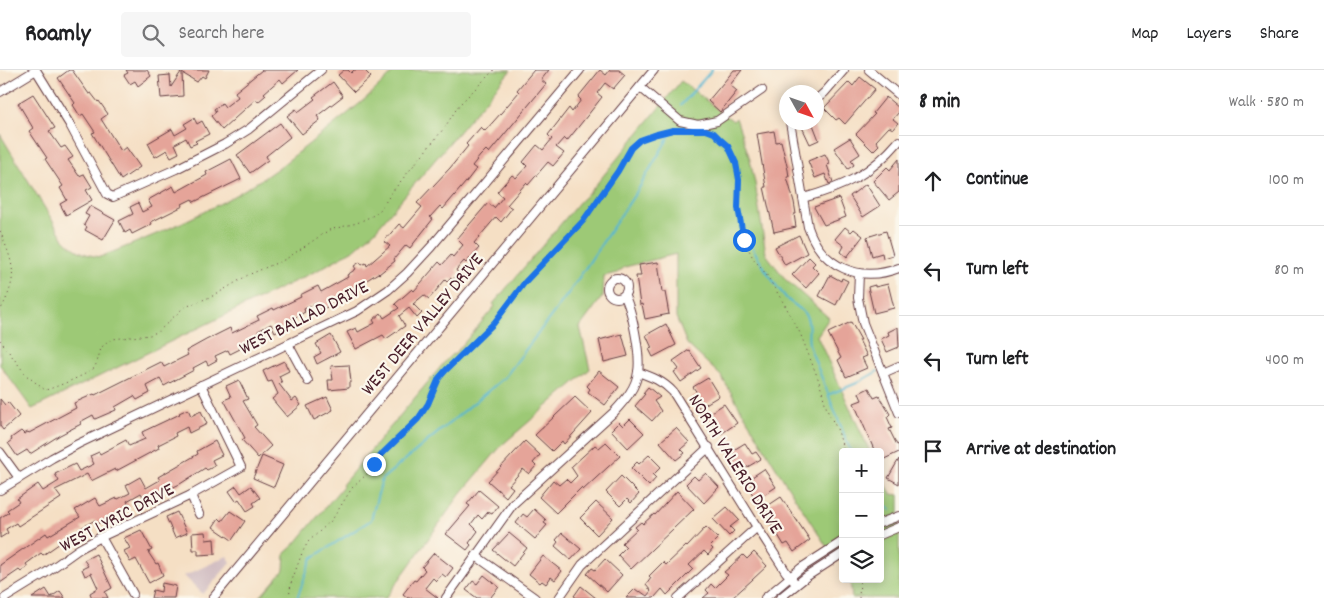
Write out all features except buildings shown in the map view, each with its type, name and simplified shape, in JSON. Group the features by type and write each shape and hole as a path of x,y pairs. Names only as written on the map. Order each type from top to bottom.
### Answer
{"street":[{"path":"0,92 36,70 70,125 107,194 113,197 176,169 233,139 276,108 321,70"},
{"name":"WEST BALLAD DRIVE","path":"0,490 78,444 356,311 388,290 407,273 430,247 580,70"},
{"name":"WEST DEER VALLEY DRIVE","path":"218,596 654,70"},
{"path":"824,93 844,70"},
{"path":"869,70 899,95"},
{"path":"640,87 680,121 698,125 717,121 762,90"},
{"path":"791,130 808,227 812,238 821,252 847,270 859,273 880,274 899,268"},
{"path":"803,198 836,189 856,179 878,163 899,140"},
{"path":"859,273 860,310 863,323 899,413"},
{"path":"446,598 513,504 626,399 638,372 632,319 628,302 624,295"},
{"path":"288,344 308,381"},
{"path":"883,373 899,366"},
{"name":"NORTH VALERIO DRIVE","path":"638,372 666,384 673,392 709,447 757,527 796,584"},
{"name":"WEST LYRIC DRIVE","path":"5,598 101,537 191,495 241,467 201,385"},
{"path":"559,598 582,565 709,447"},
{"path":"0,452 19,478"},
{"name":"WEST LYRIC DRIVE","path":"191,495 199,514"},
{"path":"884,522 899,516"},
{"path":"678,598 757,527"},
{"path":"884,533 899,527"},
{"path":"101,537 132,594"},
{"path":"765,598 790,576 839,543"},
{"path":"476,556 535,598"},
{"path":"780,598 796,584 839,556"}],"path":[{"path":"0,340 26,375 44,390 52,389 72,378 86,374 94,367 100,349 112,339 150,336 159,331 183,308 215,295 239,279 286,259 329,230 357,223 374,215 445,127 459,105 494,70"},
{"path":"289,598 291,583 308,542 332,520 352,488 382,454 418,419 428,404 439,378 494,323 525,282 583,221 618,171 631,148 640,140 657,134 673,130 698,130"},
{"path":"706,130 714,133 728,146 736,163 739,180 738,208 744,240 748,250 766,274 796,325 819,381 827,410 838,431 843,448"},
{"path":"0,231 13,268 9,295 0,311"},
{"path":"859,598 860,583"}],"shaded area":[{"path":"227,556 231,562 203,594 184,576"}],"green space":[{"path":"395,70 511,70 374,232 355,249 318,270 32,409 0,365 0,134 63,238 80,251 100,257 200,214 266,176 354,108"},
{"path":"681,81 733,121 736,118 750,159 766,254 786,280 829,318 817,336 868,448 839,448 839,559 836,561 786,484 721,376 687,344 676,317 676,254 625,267 617,273 604,276 603,296 580,327 590,369 502,445 459,496 386,598 259,598 284,570 285,553 294,545 448,358 452,354 454,355 495,306 493,304 589,193"},
{"path":"884,480 891,494 899,495 899,598 852,598 850,583 884,583"}],"waterway":[{"path":"681,105 712,70"},
{"path":"297,598 312,558 371,520 382,479 505,377 570,291 639,188 670,135"},
{"path":"750,243 762,265 777,286 787,299 803,312 807,318 810,348 849,448"},
{"path":"830,394 857,383 878,371"},
{"path":"884,504 891,510"}],"route":[{"path":"374,464 418,419 428,404 439,378 501,316 518,290 583,221 618,171 631,148 640,140 673,130 706,130 714,133 728,146 736,163 739,180 738,208 744,240"}]}
